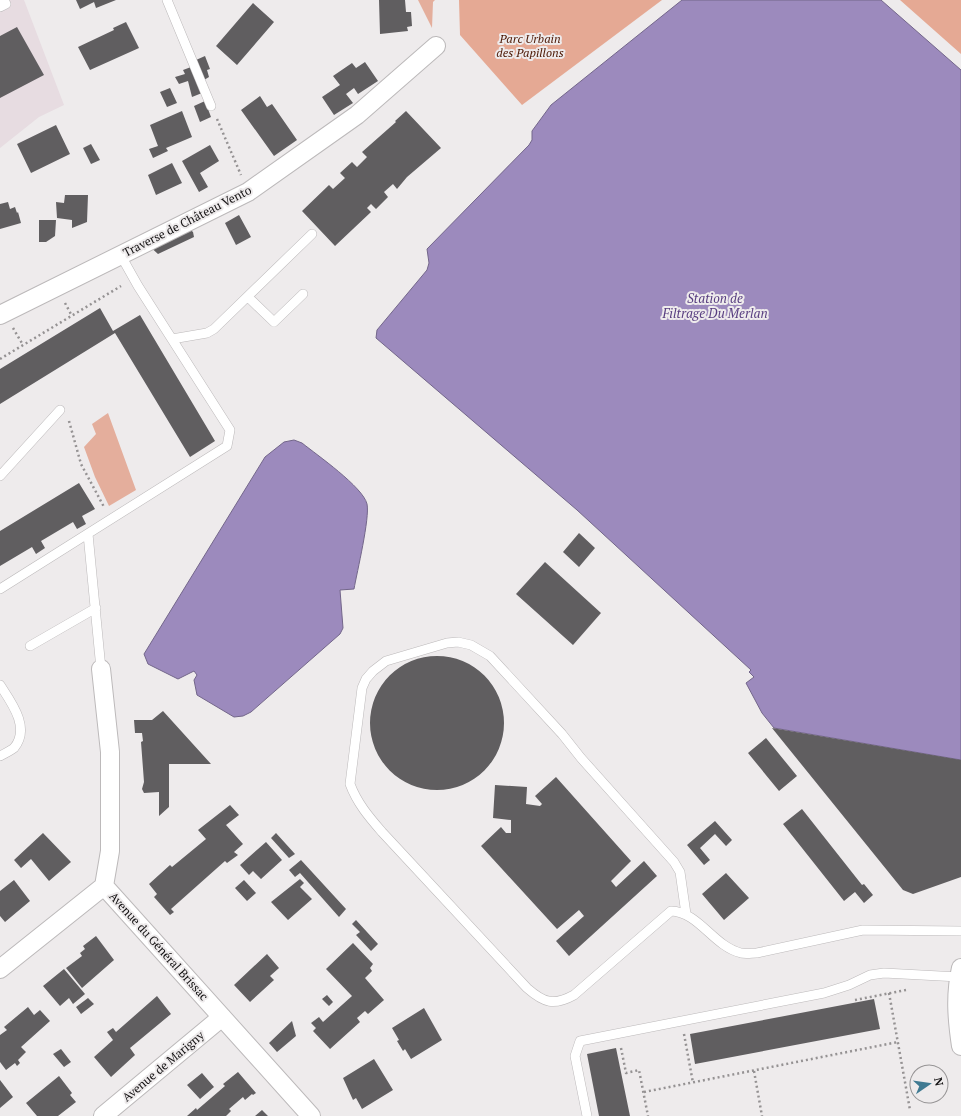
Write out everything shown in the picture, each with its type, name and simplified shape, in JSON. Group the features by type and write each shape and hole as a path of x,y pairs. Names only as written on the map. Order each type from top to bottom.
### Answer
{"street":[{"name":"Traverse de Château Vento","path":"0,315 120,254 248,192 357,115 436,46"},
{"name":"Avenue du Général Brissac","path":"101,669 110,752 110,851 104,886 311,1116"},
{"path":"0,969 104,886"},
{"path":"960,973 956,996 957,1020 961,1046"},
{"name":"Avenue de Marigny","path":"103,1116 222,1017"}],"lane":[{"path":"0,6 6,4 4,0"},
{"path":"167,0 211,106"},
{"path":"172,339 207,333 214,329 312,234"},
{"path":"0,589 227,446 230,430 120,254"},
{"path":"248,297 274,322 303,294"},
{"path":"0,476 60,410"},
{"path":"88,534 101,669"},
{"path":"30,646 96,608"},
{"path":"686,914 680,872 674,862 581,758 562,734 490,656 471,645 458,642 448,643 386,661 372,671 362,688 350,784 354,794 362,808 382,832 527,988 538,997 551,1002 562,1001 568,998 671,911 686,914 715,939 730,949 742,953 757,953 863,930 961,932"},
{"path":"0,685 16,712 21,730 14,748 0,756"},
{"path":"587,1116 575,1056 580,1041 824,993 849,985 870,975 884,973 960,973"}],"path":[{"path":"211,106 248,192"},
{"path":"0,359 134,278"},
{"path":"60,410 69,420 80,464 111,519"},
{"path":"851,1001 909,990"},
{"path":"889,993 910,1110"},
{"path":"691,1031 684,1032 693,1083"},
{"path":"644,1092 898,1042"},
{"path":"620,1043 626,1073 639,1070 648,1116"},
{"path":"754,1071 762,1116"}],"shaded area":[{"path":"0,0 24,0 64,105 39,117 0,148"},
{"path":"418,0 435,0 433,2 432,28"},
{"path":"108,413 136,490 109,506 95,477 84,447 96,434 92,424"}],"green space":[{"name":"Parc Urbain des Papillons","path":"459,0 662,0 522,105 460,35"},
{"path":"900,0 961,0 961,54"}],"water":[{"name":"Station de Filtrage Du Merlan","path":"682,0 881,0 961,70 961,760 774,728 762,713 746,683 754,677 749,672 751,670 577,510 376,338 377,330 427,270 429,263 427,249 529,145 532,140 532,131 551,105"},
{"path":"294,440 302,443 349,480 364,497 367,504 367,521 354,589 340,590 343,628 340,634 251,712 243,716 234,717 197,695 194,680 197,675 194,671 178,679 148,664 144,654 265,457 284,442"}],"building":[{"path":"76,0 116,0 96,8 94,2 80,9"},
{"path":"379,0 405,0 406,12 411,12 412,26 407,27 408,31 380,34"},
{"path":"253,3 274,22 237,65 216,46"},
{"path":"126,22 139,48 90,70 78,47 114,30 113,28"},
{"path":"17,27 44,75 0,98 0,36"},
{"path":"205,56 210,69 207,70 209,77 204,80 196,60"},
{"path":"365,62 378,81 358,94 354,88 346,94 353,103 334,115 322,97 340,85 333,76 352,63 356,68"},
{"path":"191,67 202,93 192,97 188,81 179,84 175,77 185,74 183,70"},
{"path":"170,88 177,103 167,107 160,92"},
{"path":"260,96 267,107 272,104 297,140 274,156 241,110"},
{"path":"205,101 211,117 200,122 194,106"},
{"path":"182,111 192,137 166,148 168,151 153,158 149,149 158,146 150,125"},
{"path":"406,111 441,148 407,177 397,189 393,184 384,192 388,197 376,209 371,204 367,208 371,212 335,246 302,211 329,185 333,189 345,178 340,173 352,162 357,167 367,157 362,152 396,122 395,121"},
{"path":"56,125 70,154 31,173 17,144"},
{"path":"91,144 100,160 91,164 83,148"},
{"path":"210,145 219,161 200,173 208,187 199,192 182,161"},
{"path":"172,163 182,183 156,195 148,175"},
{"path":"65,195 88,195 87,222 72,228 72,220 57,218 56,202 64,203"},
{"path":"8,202 10,209 15,207 21,223 0,229 0,204"},
{"path":"239,215 251,237 236,245 225,223"},
{"path":"39,220 56,220 55,236 46,242 39,242"},
{"path":"186,226 193,232 194,237 158,254 147,244"},
{"path":"100,308 113,331 140,315 215,441 190,457 115,333 0,404 0,369"},
{"path":"79,483 95,509 82,516 86,524 77,529 73,522 41,541 45,548 36,554 32,547 0,566 0,531"},
{"path":"579,533 595,548 579,567 563,552"},
{"path":"545,562 601,613 573,645 516,594"},
{"path":"444,656 457,658 485,675 502,703 504,723 502,743 485,771 457,788 430,790 417,788 389,771 372,743 370,716 372,703 389,675 417,658"},
{"path":"163,711 211,764 169,764 169,807 159,816 159,792 144,793 142,789 144,782 141,742 143,741 142,733 135,733 134,720 152,720"},
{"path":"772,728 961,760 961,877 913,894 903,890"},
{"path":"766,738 797,776 779,791 748,753"},
{"path":"556,777 631,861 611,881 616,887 644,861 657,876 569,956 556,941 584,916 579,910 557,929 481,846 501,827 506,833 511,833 511,820 493,818 495,785 527,787 526,804 540,806 542,804 535,796"},
{"path":"230,805 239,815 226,825 243,844 234,852 238,855 227,863 225,861 171,909 174,912 170,915 154,897 157,894 149,884 170,865 172,867 206,839 198,830"},
{"path":"802,809 862,885 864,884 873,895 864,903 855,892 844,901 783,824"},
{"path":"715,821 732,840 726,846 715,834 700,848 710,860 704,865 687,845"},
{"path":"43,833 71,862 49,881 31,859 21,868 14,860"},
{"path":"276,833 295,854 289,858 271,838"},
{"path":"266,842 282,860 261,879 253,871 249,875 240,865"},
{"path":"301,860 346,909 339,917 300,873 295,877 289,870"},
{"path":"726,873 749,898 724,920 702,894"},
{"path":"300,879 304,883 300,887 312,899 288,920 271,902"},
{"path":"14,880 30,901 5,922 0,916 0,891"},
{"path":"244,880 256,893 247,901 235,888"},
{"path":"356,920 378,944 371,951 356,935 360,932 352,924"},
{"path":"96,936 114,960 82,988 66,968 82,956 80,953 85,949 83,946"},
{"path":"353,943 373,964 370,968 372,971 365,978 384,1000 368,1014 365,1011 357,1018 360,1022 330,1049 313,1031 316,1028 311,1023 319,1017 323,1022 352,996 326,969"},
{"path":"267,954 279,968 270,976 274,980 250,1002 234,985"},
{"path":"64,969 85,994 73,1004 69,998 60,1006 43,986"},
{"path":"327,995 333,1002 329,1006 322,999"},
{"path":"157,996 171,1014 130,1048 135,1055 111,1077 94,1057 113,1040 107,1032 113,1028 116,1032"},
{"path":"88,998 94,1004 81,1014 76,1007"},
{"path":"874,999 880,1029 695,1064 690,1034"},
{"path":"28,1007 34,1015 40,1010 50,1021 21,1047 26,1052 18,1060 20,1063 17,1066 15,1063 6,1070 0,1062 0,1035 7,1030 4,1027"},
{"path":"424,1008 442,1040 411,1059 405,1049 403,1051 392,1028"},
{"path":"292,1021 296,1036 277,1052 269,1043"},
{"path":"616,1048 630,1116 599,1116 587,1054"},
{"path":"61,1049 71,1062 64,1067 53,1054"},
{"path":"374,1059 393,1090 362,1109 356,1098 353,1100 343,1078"},
{"path":"238,1072 256,1093 253,1095 252,1094 245,1100 243,1097 229,1109 231,1111 226,1116 187,1116 196,1108 197,1110 225,1086 223,1084"},
{"path":"202,1073 214,1087 200,1099 187,1085"},
{"path":"59,1076 72,1093 70,1095 76,1102 58,1116 37,1116 26,1103"},
{"path":"0,1080 13,1097 0,1108"},
{"path":"262,1110 268,1116 255,1116"}]}
